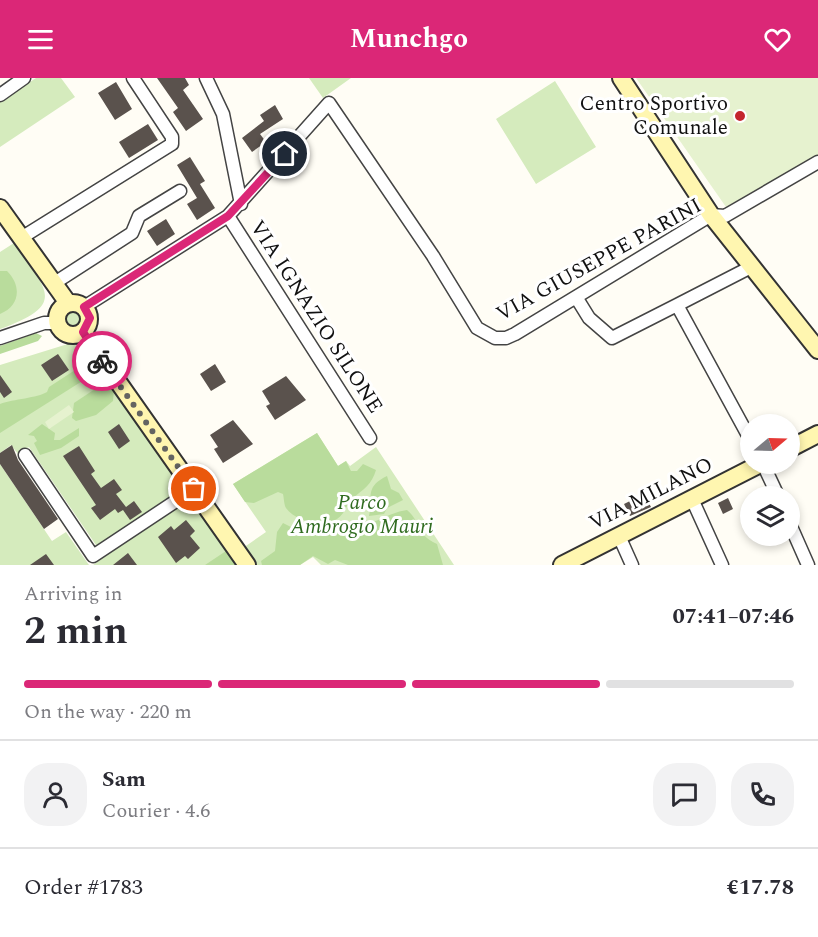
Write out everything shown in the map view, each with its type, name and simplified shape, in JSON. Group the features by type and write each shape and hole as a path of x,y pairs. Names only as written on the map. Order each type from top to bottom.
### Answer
{"street":[{"path":"0,94 24,78"},
{"path":"21,238 169,147 174,141 133,78"},
{"path":"57,323 59,311 76,305 228,216 241,204 226,125 206,78"},
{"path":"621,78 711,215 818,350"},
{"name":"VIA GIUSEPPE PARINI","path":"241,204 329,104 433,256 477,328 495,338 506,338 711,215 724,216 818,162"},
{"path":"53,284 132,233 139,216 180,191"},
{"path":"0,208 53,284 90,318 83,332"},
{"name":"VIA IGNAZIO SILONE","path":"228,216 370,438"},
{"path":"576,297 589,318 612,338 751,267"},
{"path":"677,305 740,421"},
{"path":"0,338 44,323 57,323 68,335 83,332"},
{"path":"83,332 247,565"},
{"path":"800,443 818,434"},
{"path":"25,455 93,556 194,489"},
{"name":"VIA MILANO","path":"562,565 742,474"},
{"path":"692,499 722,565"},
{"path":"619,536 632,565"},
{"path":"800,546 808,565"}],"green space":[{"path":"36,78 61,78 75,97 0,147 0,102"},
{"path":"309,78 351,78 323,98"},
{"name":"Centro Sportivo Comunale","path":"636,78 818,78 818,155 726,207"},
{"path":"555,81 596,147 536,184 496,119"},
{"path":"14,243 35,273 45,295 43,303 36,312 0,329 0,252"},
{"path":"0,271 7,271 12,277 17,295 12,306 0,314"},
{"path":"73,307 81,311 85,319 81,327 73,331 65,327 61,319 65,311"},
{"path":"36,333 42,336 38,341 0,354 0,346"},
{"path":"71,343 87,351 184,488 98,548 29,447 18,454 11,445 0,453 0,365"},
{"path":"92,359 97,366 95,373 0,433 0,404 47,392 49,387"},
{"path":"101,385 114,390 113,401 96,415 76,421 72,418 74,403"},
{"path":"69,405 74,412 49,429 45,422"},
{"path":"42,424 55,433 54,440 60,440 79,428 79,436 61,448 40,455 34,443 37,441 34,436 28,435"},
{"name":"Parco Ambrogio Mauri","path":"317,433 338,466 346,461 350,466 376,447 454,565 321,565 313,557 300,565 255,565 243,548 266,532 233,484"},
{"path":"317,433 338,466 346,461 351,471 357,471 363,464 376,470 370,483 351,500 340,517 325,523 303,520 290,513 284,503 283,494 278,492 254,503 245,502 233,484"},
{"path":"0,464 52,541 66,532 89,565 0,565"},
{"path":"387,476 391,489 399,493 403,500 387,508 384,514 369,516 372,488"},
{"path":"189,497 236,565 93,565"},
{"path":"407,510 425,536 437,544 443,565 348,565 335,560 328,564 313,556 300,565 262,565 261,561 275,551 277,532 283,523 295,529 328,531 344,520 350,527 358,526"},
{"name":"Parco Ambrogio Mauri","path":"226,551 236,565 205,565"}],"building":[{"path":"157,78 185,78 189,85 183,90 203,119 186,131 173,112 178,108"},
{"path":"116,82 132,109 115,120 98,93"},
{"path":"275,105 283,119 260,134 266,142 252,152 242,138 264,121 260,115"},
{"path":"148,124 158,140 129,158 119,142"},
{"path":"190,157 205,181 200,184 215,208 197,220 187,204 197,198 177,165"},
{"path":"166,219 175,234 157,246 147,231"},
{"path":"58,354 69,370 52,381 41,365"},
{"path":"215,364 226,382 211,391 200,374"},
{"path":"0,375 12,392 4,398 0,392"},
{"path":"286,376 306,400 275,420 266,406 270,404 262,391"},
{"path":"233,420 253,444 223,463 214,449 218,447 210,435"},
{"path":"119,424 130,441 119,449 108,432"},
{"path":"12,445 18,460 58,519 44,529 0,464 0,453"},
{"path":"79,446 95,471 91,474 101,488 114,479 122,490 116,494 126,507 134,501 142,512 130,520 123,510 118,513 115,509 100,520 91,508 96,505 63,456"},
{"path":"644,494 651,507 630,516 624,504"},
{"path":"728,498 733,509 723,514 718,503"},
{"path":"186,520 195,531 190,536 200,548 188,559 185,556 176,563 158,537 171,526 174,530"},
{"path":"128,553 137,565 113,565"},
{"path":"46,554 54,565 30,565"}],"way so far":[{"path":"102,361 194,489"}],"place":[{"name":"Centro Sportivo Comunale","path":"740,116"}],"route":[{"path":"102,361 83,332 90,318 84,307 228,216 285,154"}]}
